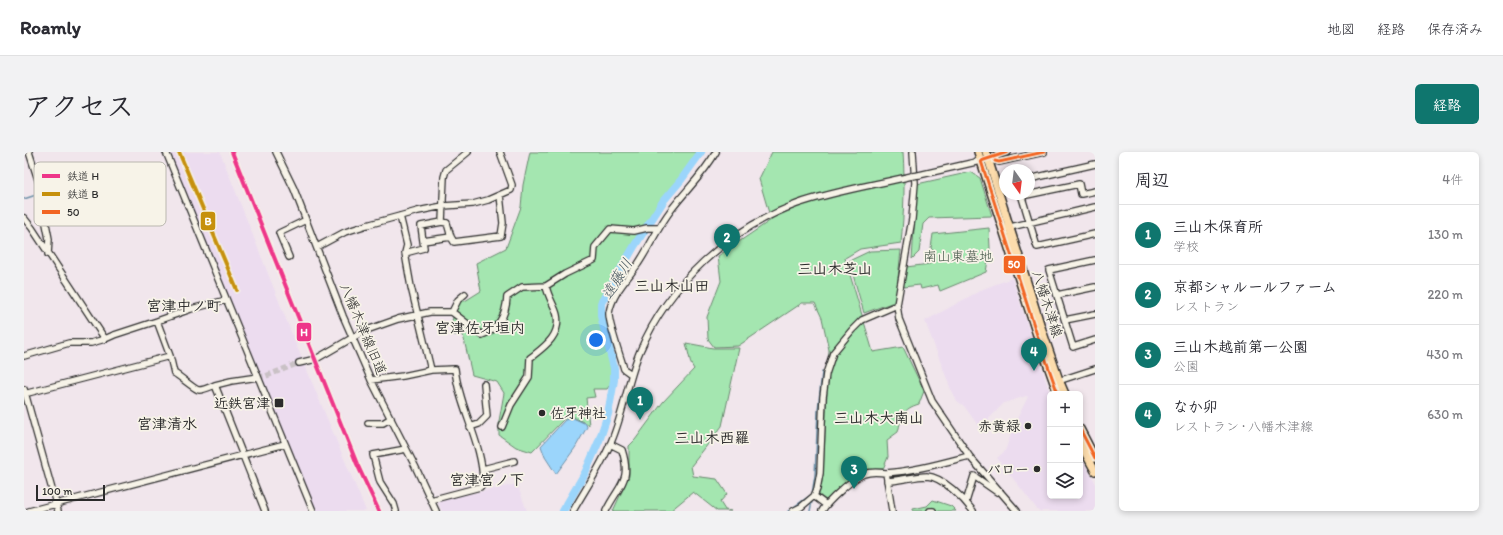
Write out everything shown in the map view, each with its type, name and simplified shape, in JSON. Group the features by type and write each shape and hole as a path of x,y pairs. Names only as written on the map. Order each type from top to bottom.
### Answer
{"main road":[{"name":"八幡木津線","path":"978,152 1005,228 1056,382 1058,391"},
{"name":"八幡木津線","path":"986,152 1005,228"},
{"name":"八幡木津線","path":"1056,382 1063,391"},
{"path":"1083,435 1095,458"},
{"path":"1083,449 1095,471"}],"street":[{"path":"29,152 34,168"},
{"path":"166,152 312,511"},
{"name":"八幡木津線旧道","path":"276,152 294,189 352,338 371,380 436,511"},
{"path":"442,222 444,177 446,170 468,152"},
{"path":"317,247 345,232 400,216 443,206 473,204 511,190 512,185 500,152"},
{"path":"632,374 624,369 609,315 618,292 645,253 659,228 697,180 716,152"},
{"path":"913,152 915,183 912,219 897,305 901,324 932,401 969,456 1017,511"},
{"path":"989,160 997,154 1008,152"},
{"path":"572,511 610,444 632,374 650,332 670,299 684,282 705,260 735,236 775,213 817,198 981,161 989,160 999,162 1044,152"},
{"path":"1035,178 1095,164"},
{"path":"1035,192 1079,184 1081,194 1095,191"},
{"path":"405,253 424,248 421,226 442,222 446,223 454,242 501,236 502,223 500,195"},
{"path":"1023,200 1037,247 1095,234"},
{"path":"1005,228 1029,221 1095,207"},
{"path":"400,216 407,245 405,253 411,287 431,370"},
{"path":"24,218 104,339"},
{"path":"289,257 279,232 306,220"},
{"path":"46,226 49,239 48,254"},
{"path":"299,363 316,359 364,331 418,314 430,312 452,312 482,335 491,332 507,309 507,297 522,287 546,286 565,274 594,260 595,247 610,229 634,231 647,228 659,228"},
{"path":"423,241 451,237"},
{"path":"1095,260 1049,270 1073,347 1095,340"},
{"path":"502,427 511,405 529,377 530,358 553,339 557,315 548,295 546,286"},
{"path":"1057,295 1095,287"},
{"path":"452,312 458,300 465,294"},
{"path":"24,356 69,343 91,343 192,309 226,300"},
{"path":"793,511 814,496 817,490 820,473 823,396 829,362 858,324 867,317 897,305"},
{"path":"1065,320 1095,314"},
{"path":"157,322 170,356 174,373 195,389 200,390 230,381 258,377"},
{"path":"58,511 24,393 170,356"},
{"path":"371,380 403,376 431,370 455,369 457,384 480,455 483,469 483,483 480,486 431,500"},
{"path":"1056,382 1095,369"},
{"path":"470,427 479,424 488,416 484,384"},
{"path":"215,385 265,511"},
{"path":"368,423 383,422 391,418"},
{"path":"29,511 285,444"},
{"path":"606,511 623,483 626,472 626,462 622,450 610,444"},
{"path":"396,511 394,504 380,482 373,455 406,449"},
{"path":"822,511 826,505 854,479 864,474 874,472 897,472 969,456"},
{"path":"483,469 514,461"},
{"path":"886,473 892,511"},
{"path":"887,481 928,476 940,480 966,502 973,511"},
{"path":"966,502 974,476 1003,496"},
{"path":"814,496 826,505"}],"shaded area":[{"path":"169,152 220,152 295,342 366,511 314,511"},
{"path":"1012,278 1049,391 1047,391 1047,499 1083,499 1083,460 1095,482 1095,511 1040,511 997,458 1005,451 1015,423 1028,397 1026,396 1004,403 980,428 964,406 957,401 953,395 925,321 983,289"},
{"path":"517,484 527,511 442,511 437,501"}],"green space":[{"path":"530,152 698,152 684,173 658,205 632,244 600,301 599,318 612,369 612,382 607,389 593,389 595,397 586,398 589,425 573,417 564,419 532,452 516,447 499,435 499,421 504,393 497,382 472,375 463,335 454,335 452,321 458,300 465,301 481,291 476,263 506,248 521,207 523,185"},
{"path":"772,152 903,152 904,197 901,243 860,249 845,258 873,352 903,347 924,391 919,404 909,408 904,414 898,432 887,440 888,457 883,469 863,470 826,500 819,495 823,476 829,350 822,318 815,303 802,303 738,346 714,347 708,339 707,317 721,281 718,256 771,220 759,179"},
{"path":"971,172 980,178 992,216 929,218 923,224 919,252 912,259 917,184"},
{"name":"南山東墓地","path":"989,228 990,248 986,272 940,291 938,285 921,289 920,285 903,287 906,267 930,264 933,251 931,248 933,234"},
{"path":"901,250 896,297 894,302 864,313 849,261 870,251"},
{"path":"686,343 713,348 739,348 722,426 691,466 693,476 717,479 727,494 720,502 725,510 731,511 717,511 693,492 670,511 613,511 629,476 629,446 663,402 694,369 691,364"},
{"path":"933,500 951,506 956,511 938,511 932,507 929,511 913,511 913,509 927,506"}],"water":[{"path":"573,418 586,424 587,427 575,448 556,474 545,457 541,446 565,420"}],"waterway":[{"name":"遠藤川","path":"563,511 585,473 599,441 608,414 614,380 614,368 601,316 601,303 635,245 664,200 681,180 701,152"},
{"path":"34,158 35,162"},
{"path":"24,199 34,196"},
{"path":"788,511 812,494 815,475 818,410 822,372"},
{"path":"810,511 812,501"}],"tunnel":[{"path":"258,377 266,376 299,363"}],"rail line":[{"name":"B","path":"179,152 237,290"},
{"name":"H","path":"232,152 357,464 379,511"}],"transit line":[{"name":"50","path":"1008,152 981,161 1036,332 1057,391"},
{"name":"50","path":"995,161 999,162 1044,152"},
{"name":"50","path":"1083,435 1095,458"}],"place":[{"name":"京都シャルールファーム","path":"727,257"},
{"name":"なか卯","path":"1034,371"},
{"name":"近鉄宮津","path":"279,403"},
{"name":"佐牙神社","path":"542,413"},
{"name":"三山木保育所","path":"640,420"},
{"name":"赤黄緑","path":"1028,426"},
{"name":"バロー","path":"1037,469"},
{"name":"三山木越前第一公園","path":"854,489"}],"district":[{"name":"三山木芝山","path":"835,269"},
{"name":"三山木山田","path":"672,286"},
{"name":"宮津中ノ町","path":"184,306"},
{"name":"宮津佐牙垣内","path":"480,328"},
{"name":"三山木大南山","path":"879,418"},
{"name":"宮津清水","path":"167,424"},
{"name":"三山木西羅","path":"712,438"},
{"name":"宮津宮ノ下","path":"487,480"}]}
